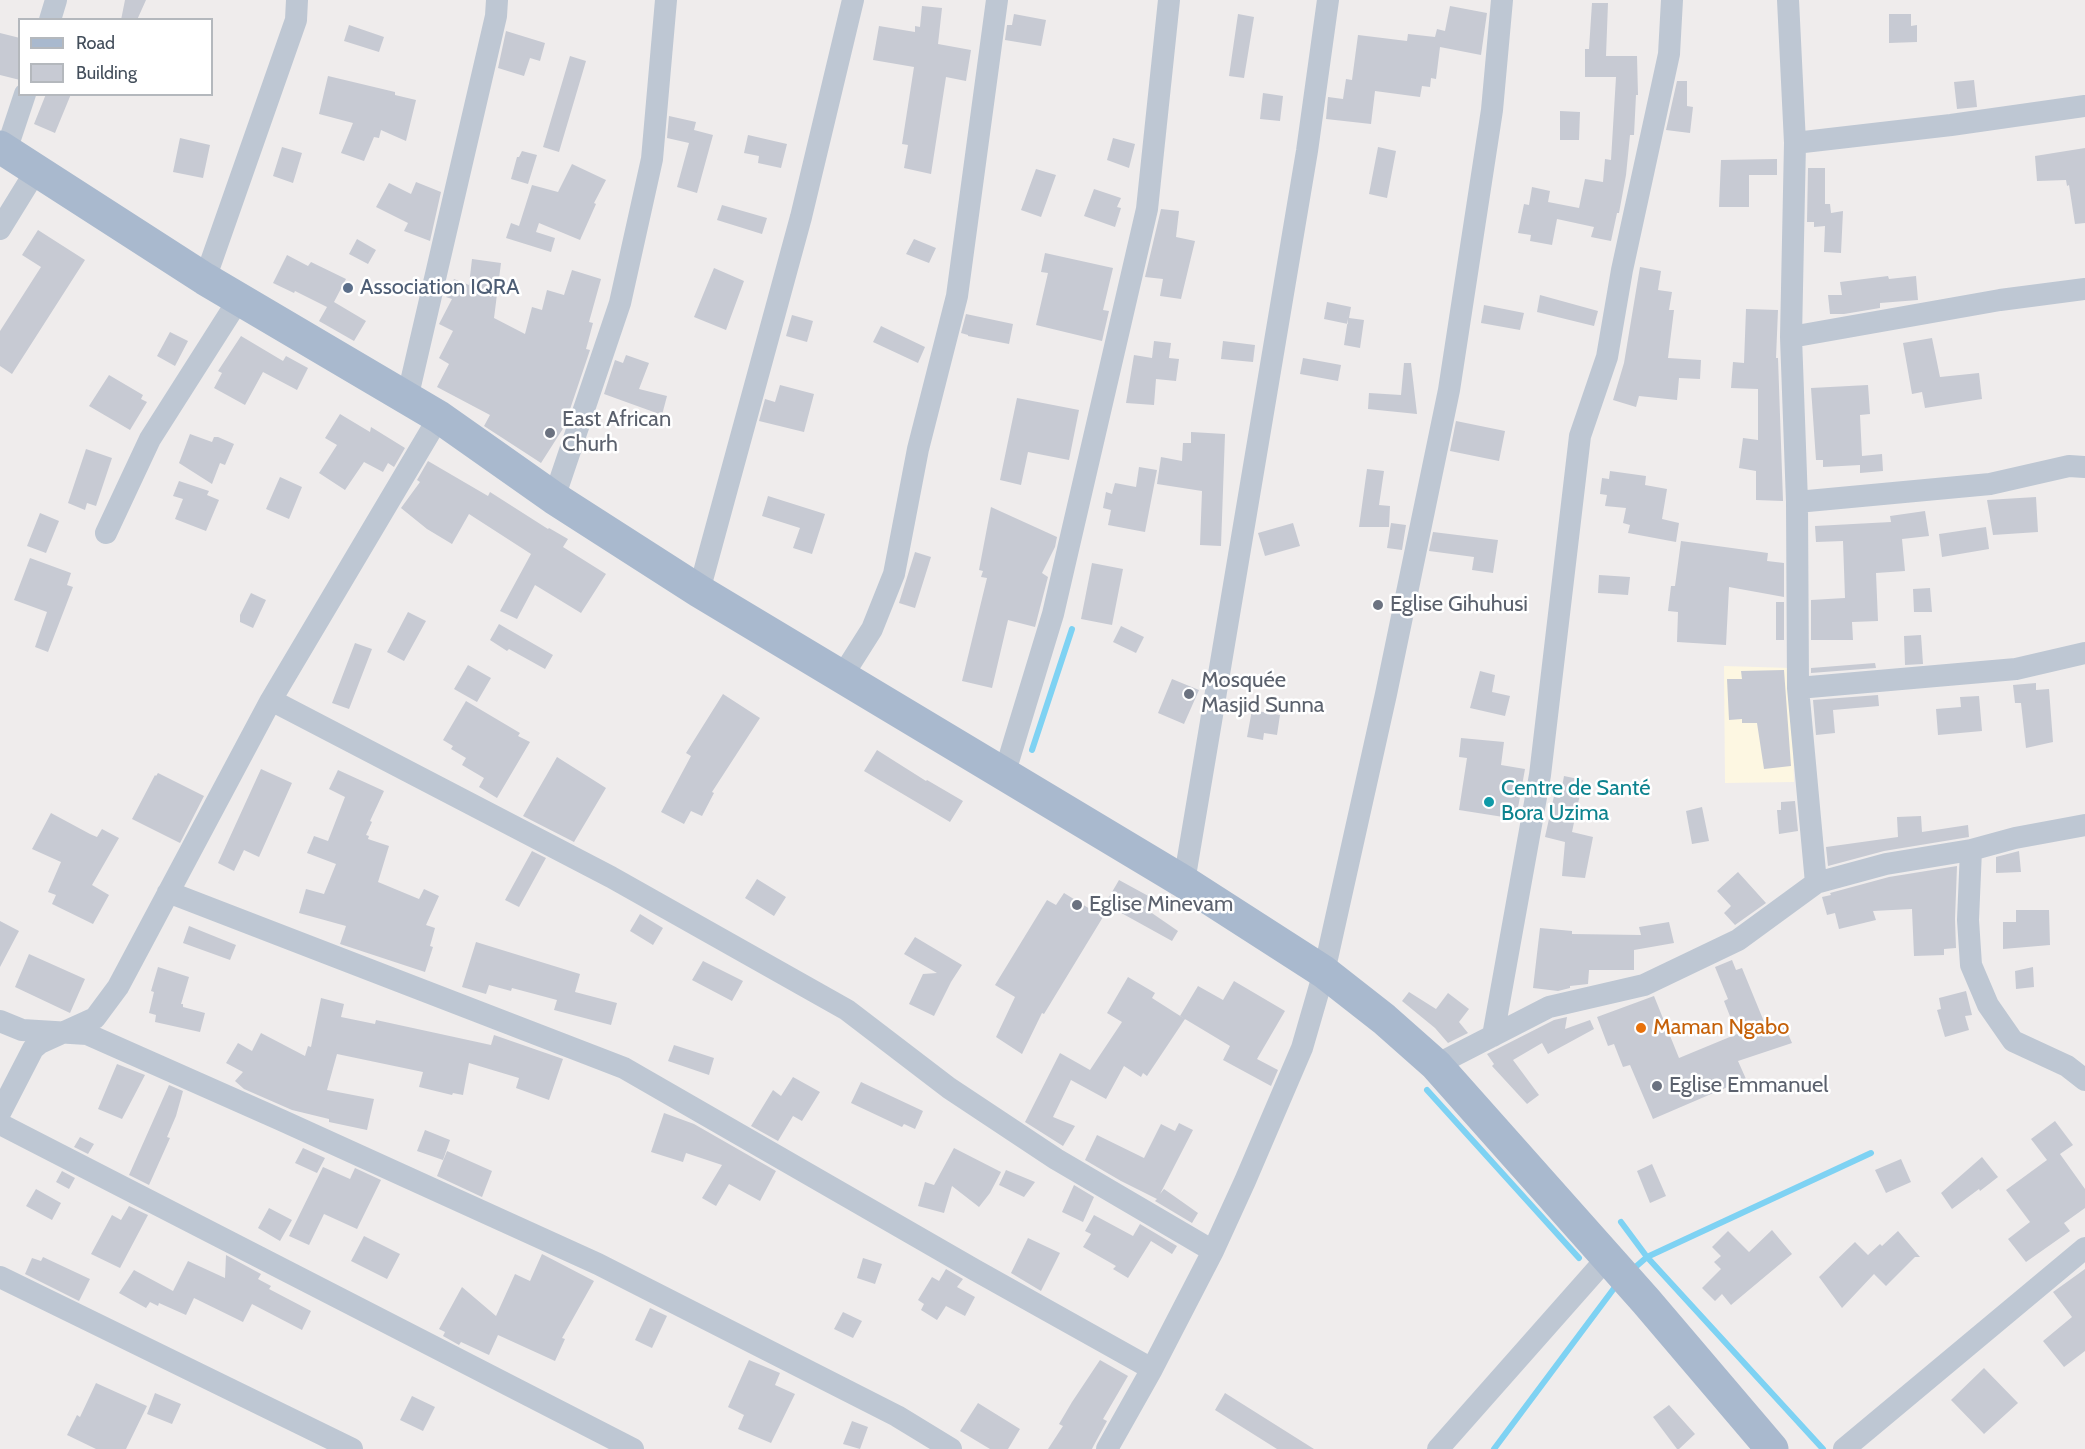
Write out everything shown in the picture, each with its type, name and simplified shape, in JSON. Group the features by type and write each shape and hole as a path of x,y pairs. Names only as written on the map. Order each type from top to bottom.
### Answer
{"main road":[{"path":"3,149 205,279 439,417 554,498 699,591 1184,882 1324,972 1384,1019 1436,1065 1646,1301 1772,1449"}],"street":[{"path":"51,18 56,0"},
{"path":"205,279 296,20 297,0"},
{"path":"406,399 496,16 497,0"},
{"path":"554,498 620,303 652,159 666,0"},
{"path":"699,591 801,217 853,0"},
{"path":"841,678 872,629 894,574 918,449 957,296 997,0"},
{"path":"1004,775 1053,614 1147,209 1169,0"},
{"path":"1184,882 1307,151 1328,0"},
{"path":"1107,1449 1152,1369 1213,1251 1245,1181 1302,1048 1324,972 1386,694 1449,390 1492,110 1502,0"},
{"path":"1493,1036 1540,775 1580,436 1607,357 1622,270 1669,54 1672,0"},
{"path":"1788,0 1795,143 1791,337 1797,502 1798,688 1816,883"},
{"path":"3,149 24,96"},
{"path":"1795,143 1951,125 2085,106"},
{"path":"0,230 37,169"},
{"path":"1791,337 2000,300 2085,289"},
{"path":"106,533 150,439 239,299"},
{"path":"0,1113 33,1049 40,1042 95,1018 118,987 271,700 439,417"},
{"path":"1797,502 1990,484 2070,466 2085,467"},
{"path":"1798,688 2016,669 2085,653"},
{"path":"271,700 611,877 847,1010 949,1088 1056,1159 1213,1251"},
{"path":"1436,1065 1549,1007 1644,985 1738,940 1816,883 1886,864 1971,850 2015,838 2085,825"},
{"path":"1971,850 1968,920 1971,965 1988,1005 2013,1041 2067,1066 2085,1080"},
{"path":"168,892 624,1068 1152,1369"},
{"path":"0,1021 22,1030 87,1034 281,1120 598,1264 897,1416 951,1449"},
{"path":"0,1124 633,1449"},
{"path":"1844,1449 2085,1248"},
{"path":"1438,1449 1607,1258"},
{"path":"0,1277 352,1449"}],"shaded area":[{"path":"1724,666 1791,668 1794,782 1725,783"}],"building":[{"path":"125,0 146,0 138,18 121,18"},
{"path":"1592,3 1608,3 1606,56 1637,56 1638,95 1636,95 1634,135 1630,135 1619,213 1617,213 1611,241 1591,237 1594,227 1557,219 1552,245 1530,241 1531,235 1518,233 1524,204 1529,205 1532,187 1550,191 1548,202 1579,208 1585,179 1603,182 1605,159 1611,160 1616,77 1585,77 1585,49 1589,49"},
{"path":"922,6 942,8 938,44 971,50 966,81 946,77 931,174 904,168 908,145 902,144 914,67 873,60 879,26 915,32 915,26 920,27"},
{"path":"1450,6 1487,13 1481,55 1440,47 1436,79 1431,78 1430,87 1422,86 1420,97 1375,91 1371,124 1326,119 1328,97 1343,99 1346,79 1352,80 1358,35 1407,41 1408,34 1435,37 1437,29 1445,31"},
{"path":"1014,14 1046,20 1041,46 1005,40 1007,25 1012,25"},
{"path":"1238,14 1254,17 1244,78 1229,76"},
{"path":"1889,14 1911,14 1911,26 1917,25 1917,42 1889,43"},
{"path":"349,25 384,37 379,52 344,41"},
{"path":"506,31 545,43 540,61 530,58 524,76 498,68"},
{"path":"0,33 18,38 18,80 0,75"},
{"path":"570,56 586,61 559,152 543,147"},
{"path":"328,76 395,92 395,95 416,100 406,141 381,130 379,138 374,137 364,161 341,153 353,123 319,114"},
{"path":"1974,80 1977,107 1957,109 1954,82"},
{"path":"1677,81 1687,81 1687,106 1693,107 1690,133 1666,130"},
{"path":"1263,93 1283,96 1280,121 1260,119"},
{"path":"45,96 70,96 55,133 34,124"},
{"path":"1560,111 1580,112 1579,140 1560,140"},
{"path":"669,116 696,122 694,130 713,135 697,193 677,187 689,143 667,138"},
{"path":"748,135 787,144 781,168 758,163 759,156 744,153"},
{"path":"180,138 210,145 203,178 173,172"},
{"path":"1113,138 1135,144 1129,168 1107,160"},
{"path":"282,147 302,153 293,183 273,176"},
{"path":"1378,147 1396,151 1387,198 1369,194"},
{"path":"2085,148 2085,223 2075,224 2069,185 2067,186 2066,180 2037,181 2035,156"},
{"path":"522,151 537,155 528,184 511,179 517,157"},
{"path":"1777,159 1777,175 1749,175 1749,207 1719,207 1721,160"},
{"path":"572,164 606,180 594,203 596,204 580,240 539,223 536,232 555,238 551,252 506,238 511,223 519,226 532,185 558,192"},
{"path":"1808,168 1825,168 1825,204 1830,204 1831,213 1843,211 1841,253 1824,252 1825,226 1814,227 1814,222 1807,222"},
{"path":"1036,169 1056,175 1041,217 1021,210"},
{"path":"416,182 441,192 430,241 404,231 408,223 376,207 389,183 411,194"},
{"path":"1094,189 1121,198 1117,207 1121,208 1115,227 1084,216"},
{"path":"722,205 767,218 762,234 717,220"},
{"path":"1161,209 1179,211 1176,237 1195,241 1181,299 1160,296 1163,279 1145,277"},
{"path":"38,230 85,260 12,374 0,366 0,331 41,267 22,255"},
{"path":"357,239 376,250 368,264 349,254"},
{"path":"914,239 936,248 929,263 906,254"},
{"path":"1045,253 1113,268 1103,310 1109,311 1102,341 1036,325 1048,273 1041,272"},
{"path":"287,255 308,266 311,262 346,279 334,302 366,321 354,341 319,321 327,307 273,283"},
{"path":"472,259 501,263 494,318 525,334 532,307 542,310 547,290 564,295 572,270 601,279 589,322 593,323 586,349 590,350 564,427 541,463 484,426 490,415 437,387 449,364 439,358 453,331 439,324 452,299 446,297 454,279 469,285"},
{"path":"1640,267 1661,271 1658,290 1672,292 1669,310 1674,310 1668,358 1701,360 1700,379 1679,378 1677,400 1639,396 1636,407 1613,400 1624,363"},
{"path":"714,268 744,281 726,330 694,317"},
{"path":"1888,276 1889,279 1916,276 1918,300 1880,303 1880,308 1830,314 1828,295 1842,295 1840,282"},
{"path":"1540,295 1598,311 1594,326 1537,312"},
{"path":"1327,302 1351,307 1349,318 1364,320 1360,348 1344,345 1347,324 1324,319"},
{"path":"1484,305 1524,313 1520,330 1481,323"},
{"path":"1746,309 1778,310 1776,358 1778,358 1783,501 1756,500 1756,471 1739,468 1743,438 1758,440 1758,389 1731,388 1733,362 1744,363"},
{"path":"966,314 1013,324 1009,344 961,333"},
{"path":"792,315 813,321 807,342 786,336"},
{"path":"881,326 925,347 918,363 873,342"},
{"path":"170,332 188,341 175,366 157,356"},
{"path":"241,336 283,361 286,356 308,368 297,390 263,372 245,405 214,388 222,373 218,371"},
{"path":"1932,338 1940,377 1979,373 1982,399 1925,408 1922,392 1912,394 1903,343"},
{"path":"1154,341 1171,343 1169,358 1179,359 1176,381 1156,379 1154,405 1126,403 1134,355 1152,358"},
{"path":"1223,341 1255,345 1253,362 1221,359"},
{"path":"626,355 649,363 639,389 667,396 662,415 604,394 615,360 623,363"},
{"path":"1303,358 1341,365 1338,381 1300,374"},
{"path":"1404,363 1411,363 1417,414 1368,409 1369,393 1401,395"},
{"path":"109,375 143,395 141,399 147,402 130,430 89,406"},
{"path":"780,385 814,394 804,432 759,421 765,399 775,402"},
{"path":"1868,385 1870,414 1860,415 1862,456 1882,454 1883,471 1860,473 1860,465 1823,467 1823,460 1816,460 1811,388"},
{"path":"1017,398 1079,410 1069,460 1028,452 1021,485 1000,480"},
{"path":"340,414 370,432 371,427 405,448 394,467 388,463 383,472 364,462 345,490 319,473 337,445 325,438"},
{"path":"1456,421 1505,431 1499,461 1450,451"},
{"path":"1191,432 1225,434 1221,546 1200,545 1202,491 1157,484 1161,457 1182,461 1183,443 1191,443"},
{"path":"190,434 212,442 214,437 218,437 234,444 225,465 220,463 212,484 179,463"},
{"path":"86,449 112,458 96,506 87,503 85,510 68,503"},
{"path":"428,461 488,496 490,492 568,539 563,547 606,574 581,613 535,585 517,619 500,611 531,554 469,514 452,544 427,529 401,508 420,482 417,480"},
{"path":"1139,467 1157,470 1145,532 1108,525 1111,510 1103,508 1106,492 1112,494 1115,483 1136,487"},
{"path":"1367,469 1384,471 1379,505 1390,506 1389,527 1359,527"},
{"path":"1610,471 1646,476 1645,485 1667,489 1662,519 1679,523 1676,542 1628,533 1630,525 1623,523 1626,508 1605,506 1607,495 1600,494 1602,478 1609,479"},
{"path":"280,477 302,487 289,519 266,509"},
{"path":"179,481 209,491 207,495 219,500 206,531 175,519 183,499 173,496"},
{"path":"768,496 825,514 812,554 793,548 800,528 762,516"},
{"path":"2036,497 2038,532 1993,535 1987,500"},
{"path":"991,507 1057,537 1055,547 1042,573 1048,577 1035,627 1008,620 992,688 962,681 987,578 981,577 983,571 979,570"},
{"path":"1925,511 1929,536 1902,539 1905,571 1876,573 1878,621 1852,622 1853,640 1811,640 1811,600 1845,598 1843,541 1816,542 1815,526 1891,522 1890,516"},
{"path":"40,513 59,521 46,553 27,546"},
{"path":"1293,523 1300,546 1265,556 1258,533"},
{"path":"1391,523 1406,525 1402,550 1387,548"},
{"path":"1986,527 1989,549 1942,557 1939,534"},
{"path":"1433,532 1498,540 1493,573 1472,570 1474,557 1429,551"},
{"path":"1681,541 1768,553 1767,561 1784,563 1784,597 1729,587 1726,645 1677,642 1678,612 1668,611 1671,586 1675,586"},
{"path":"915,552 931,557 915,608 899,603"},
{"path":"30,558 71,573 67,585 73,587 48,652 35,647 47,612 14,600"},
{"path":"1092,563 1123,569 1112,625 1081,619"},
{"path":"1599,575 1630,577 1628,595 1598,593"},
{"path":"1930,588 1932,612 1914,612 1913,589"},
{"path":"251,593 266,600 253,628 240,622 240,615"},
{"path":"1776,602 1784,602 1784,640 1776,640"},
{"path":"408,612 426,621 404,661 387,652"},
{"path":"499,624 553,655 545,669 509,649 507,651 490,640"},
{"path":"1121,626 1144,637 1136,653 1113,642"},
{"path":"1921,635 1923,664 1905,665 1904,636"},
{"path":"355,643 372,649 349,709 332,703"},
{"path":"1875,663 1876,668 1811,673 1811,668"},
{"path":"468,665 491,678 477,702 454,689"},
{"path":"1784,670 1791,766 1764,769 1757,723 1742,723 1742,719 1729,720 1727,679 1742,679 1741,671"},
{"path":"1480,671 1495,675 1492,692 1510,696 1505,716 1470,708"},
{"path":"1172,679 1199,690 1184,724 1158,713"},
{"path":"2036,683 2036,690 2049,689 2053,742 2026,748 2021,703 2015,703 2013,685"},
{"path":"723,694 760,718 712,792 714,793 702,816 691,811 684,824 661,812 691,756 686,753"},
{"path":"1878,695 1879,706 1833,710 1835,733 1816,735 1813,700"},
{"path":"1979,696 1982,731 1938,735 1936,709 1961,707 1960,697"},
{"path":"466,701 520,733 518,736 530,742 497,798 479,787 484,778 462,765 466,758 451,749 453,746 443,740"},
{"path":"1252,710 1280,715 1277,735 1264,733 1263,740 1247,737"},
{"path":"1461,738 1504,742 1501,765 1525,769 1516,819 1459,810 1467,758 1459,757"},
{"path":"877,750 963,801 950,822 864,771"},
{"path":"557,757 606,788 574,842 523,816"},
{"path":"261,769 292,783 259,857 244,850 234,871 218,863"},
{"path":"338,770 384,791 366,835 369,836 368,839 389,846 378,882 419,899 424,889 439,896 426,925 435,928 430,946 433,947 425,972 340,944 346,926 299,913 306,889 324,894 336,864 307,853 314,836 328,841 345,797 329,789"},
{"path":"158,773 204,796 180,843 132,819"},
{"path":"1564,776 1583,780 1572,832 1593,837 1585,878 1562,876 1565,842 1545,837 1554,796 1560,798"},
{"path":"1795,801 1798,831 1779,834 1777,810 1781,810 1781,802"},
{"path":"1702,807 1709,841 1692,844 1686,811"},
{"path":"51,813 97,837 102,829 119,838 92,885 109,895 93,924 52,904 56,895 48,892 61,862 32,849"},
{"path":"1921,816 1922,832 1968,825 1969,837 1884,851 1828,866 1826,847 1898,837 1897,817"},
{"path":"532,851 546,858 519,907 505,900"},
{"path":"2019,851 2021,872 1996,873 1996,857"},
{"path":"1957,866 1956,948 1944,949 1944,955 1914,956 1912,909 1873,911 1876,920 1839,929 1835,913 1827,915 1822,897 1831,895 1830,893 1889,877"},
{"path":"1738,872 1766,903 1735,925 1724,913 1731,906 1717,891"},
{"path":"757,879 786,897 774,916 745,898"},
{"path":"1119,880 1152,898 1146,909 1178,931 1172,941 1105,904"},
{"path":"1064,893 1103,917 1044,1014 1042,1013 1022,1054 996,1037 1015,997 995,985 1047,900 1056,905"},
{"path":"2016,910 2049,910 2050,945 2003,949 2003,922 2016,922"},
{"path":"640,914 663,928 653,945 630,931"},
{"path":"0,921 19,931 0,967"},
{"path":"1669,922 1674,943 1634,950 1634,970 1589,970 1588,984 1570,986 1570,988 1558,991 1533,988 1540,928 1572,931 1572,934 1641,935 1639,927"},
{"path":"189,926 236,945 230,960 183,943"},
{"path":"915,937 962,965 934,1016 909,1004 923,974 937,973 904,954"},
{"path":"476,942 580,974 575,992 617,1003 611,1025 554,1010 557,1000 512,988 511,991 489,985 486,994 462,987"},
{"path":"29,954 85,979 70,1013 15,987"},
{"path":"1732,960 1736,970 1742,968 1767,1029 1783,1022 1792,1043 1738,1061 1746,1079 1653,1119 1630,1065 1623,1067 1614,1044 1608,1046 1597,1017 1654,996 1679,1058 1737,1034 1724,1001 1728,999 1715,967"},
{"path":"703,961 743,981 732,1001 692,980"},
{"path":"158,967 189,977 181,1004 183,1007 205,1013 200,1032 155,1022 156,1015 149,1013 154,992 151,991"},
{"path":"2033,967 2034,987 2016,989 2015,971"},
{"path":"1128,977 1155,993 1152,998 1185,1019 1147,1076 1143,1073 1141,1077 1124,1066 1106,1099 1071,1080 1053,1117 1075,1126 1063,1146 1025,1122 1060,1053 1090,1070 1122,1022 1107,1013"},
{"path":"1234,981 1285,1011 1257,1059 1278,1070 1271,1086 1223,1060 1230,1046 1180,1016 1198,986 1223,1000"},
{"path":"1966,991 1972,1015 1965,1016 1969,1030 1945,1037 1937,1010 1941,1009 1939,998"},
{"path":"1409,992 1436,1009 1448,993 1469,1009 1459,1022 1468,1033 1448,1043 1435,1028 1402,1001"},
{"path":"321,998 344,1004 341,1017 375,1024 376,1020 491,1045 494,1035 563,1059 549,1100 516,1088 519,1078 469,1063 463,1095 453,1093 452,1095 419,1087 423,1072 337,1054 327,1090 374,1099 367,1130 329,1122 329,1119 292,1110 244,1089 235,1081 243,1072 226,1063 238,1043 252,1051 261,1033 305,1056 308,1046 311,1047"},
{"path":"1567,1017 1565,1029 1590,1020 1594,1029 1548,1054 1542,1043 1513,1060 1539,1095 1527,1104 1492,1066 1494,1064 1487,1054 1554,1020"},
{"path":"674,1045 714,1058 709,1075 668,1061"},
{"path":"117,1064 145,1075 122,1119 98,1109"},
{"path":"793,1077 820,1092 802,1121 793,1116 778,1141 751,1126 773,1090 781,1096"},
{"path":"861,1082 923,1111 915,1129 904,1124 902,1127 851,1103"},
{"path":"169,1085 183,1091 167,1137 170,1138 149,1185 129,1175"},
{"path":"664,1113 694,1124 776,1171 760,1201 729,1184 716,1206 702,1198 722,1165 686,1153 683,1162 651,1152"},
{"path":"2055,1121 2073,1145 2060,1154 2085,1189 2085,1208 2064,1223 2070,1231 2026,1262 2008,1239 2030,1222 2006,1190 2047,1160 2031,1139"},
{"path":"1179,1123 1193,1130 1160,1194 1164,1189 1198,1213 1192,1223 1155,1201 1157,1199 1085,1160 1097,1135 1144,1158 1161,1124 1175,1131"},
{"path":"425,1130 450,1140 443,1160 417,1151"},
{"path":"80,1137 94,1144 88,1154 74,1147"},
{"path":"303,1148 325,1158 317,1173 295,1163"},
{"path":"954,1148 1001,1172 990,1193 979,1207 952,1186 944,1213 918,1206 925,1182 934,1185"},
{"path":"447,1151 492,1171 482,1197 437,1176"},
{"path":"1982,1157 1998,1177 1952,1209 1941,1193"},
{"path":"1901,1159 1911,1182 1886,1193 1875,1170"},
{"path":"1652,1164 1666,1196 1650,1203 1637,1171"},
{"path":"323,1167 350,1179 355,1168 381,1180 357,1229 324,1214 309,1245 289,1236"},
{"path":"1006,1170 1035,1182 1024,1197 999,1185"},
{"path":"62,1171 75,1178 69,1189 56,1182"},
{"path":"1074,1185 1094,1197 1083,1222 1062,1212"},
{"path":"36,1189 61,1203 52,1220 26,1206"},
{"path":"129,1206 148,1215 120,1268 91,1254 112,1215 121,1220"},
{"path":"269,1208 292,1220 280,1241 258,1228"},
{"path":"1094,1215 1133,1236 1140,1224 1177,1246 1172,1254 1151,1241 1128,1278 1113,1269 1116,1266 1083,1247 1091,1234 1085,1231"},
{"path":"1772,1230 1792,1254 1731,1305 1722,1294 1715,1301 1702,1288 1721,1269 1714,1262 1721,1256 1712,1247 1728,1231 1749,1252"},
{"path":"1898,1231 1920,1257 1915,1257 1886,1286 1874,1274 1842,1308 1819,1277 1855,1242 1868,1255"},
{"path":"364,1236 400,1254 387,1279 351,1261"},
{"path":"1028,1238 1060,1253 1041,1291 1011,1273"},
{"path":"542,1254 594,1281 562,1338 565,1339 555,1361 498,1335 489,1355 461,1342 459,1345 443,1336 445,1332 439,1329 462,1287 496,1316 515,1274 530,1281"},
{"path":"226,1255 261,1274 258,1279 271,1286 269,1289 311,1311 302,1330 252,1304 243,1322 194,1298 186,1315 159,1303 158,1306 150,1302 146,1308 119,1293 134,1270 173,1291 188,1261 225,1278"},
{"path":"43,1257 90,1279 79,1301 25,1274 32,1258 41,1261"},
{"path":"863,1258 882,1264 875,1284 857,1278"},
{"path":"946,1269 963,1279 957,1287 975,1297 965,1316 946,1306 937,1320 921,1310 924,1304 918,1300 932,1277 939,1281"},
{"path":"2085,1269 2085,1351 2064,1367 2043,1341 2072,1317 2053,1292"},
{"path":"650,1308 667,1316 652,1348 635,1340"},
{"path":"843,1312 862,1321 853,1338 834,1329"},
{"path":"749,1360 780,1373 775,1385 795,1394 771,1443 738,1429 744,1415 728,1407"},
{"path":"1100,1360 1128,1376 1103,1419 1107,1421 1092,1449 1048,1449 1063,1426 1059,1424"},
{"path":"1984,1368 2018,1403 1984,1434 1951,1400"},
{"path":"96,1383 147,1406 126,1449 96,1449 67,1435 77,1415 80,1417"},
{"path":"155,1393 181,1404 172,1424 147,1414"},
{"path":"1225,1393 1314,1449 1277,1449 1215,1410"},
{"path":"412,1396 435,1407 423,1431 400,1420"},
{"path":"978,1403 1020,1429 1008,1449 990,1449 960,1431"},
{"path":"1669,1405 1695,1434 1679,1449 1653,1417"},
{"path":"852,1421 868,1427 860,1449 843,1444"}],"waterway":[{"path":"1032,750 1072,629"},
{"path":"1427,1090 1579,1258"},
{"path":"1632,1270 1647,1257 1871,1153"},
{"path":"1621,1222 1647,1257 1823,1449"},
{"path":"1494,1449 1618,1283"}],"place":[{"name":"Association IQRA","path":"348,288"},
{"name":"East African Churh","path":"550,433"},
{"name":"Eglise Gihuhusi","path":"1378,605"},
{"name":"Mosquée Masjid Sunna","path":"1189,694"},
{"name":"Centre de Santé Bora Uzima","path":"1489,802"},
{"name":"Eglise Minevam","path":"1077,905"},
{"name":"Maman Ngabo","path":"1641,1028"},
{"name":"Eglise Emmanuel","path":"1657,1086"}]}
